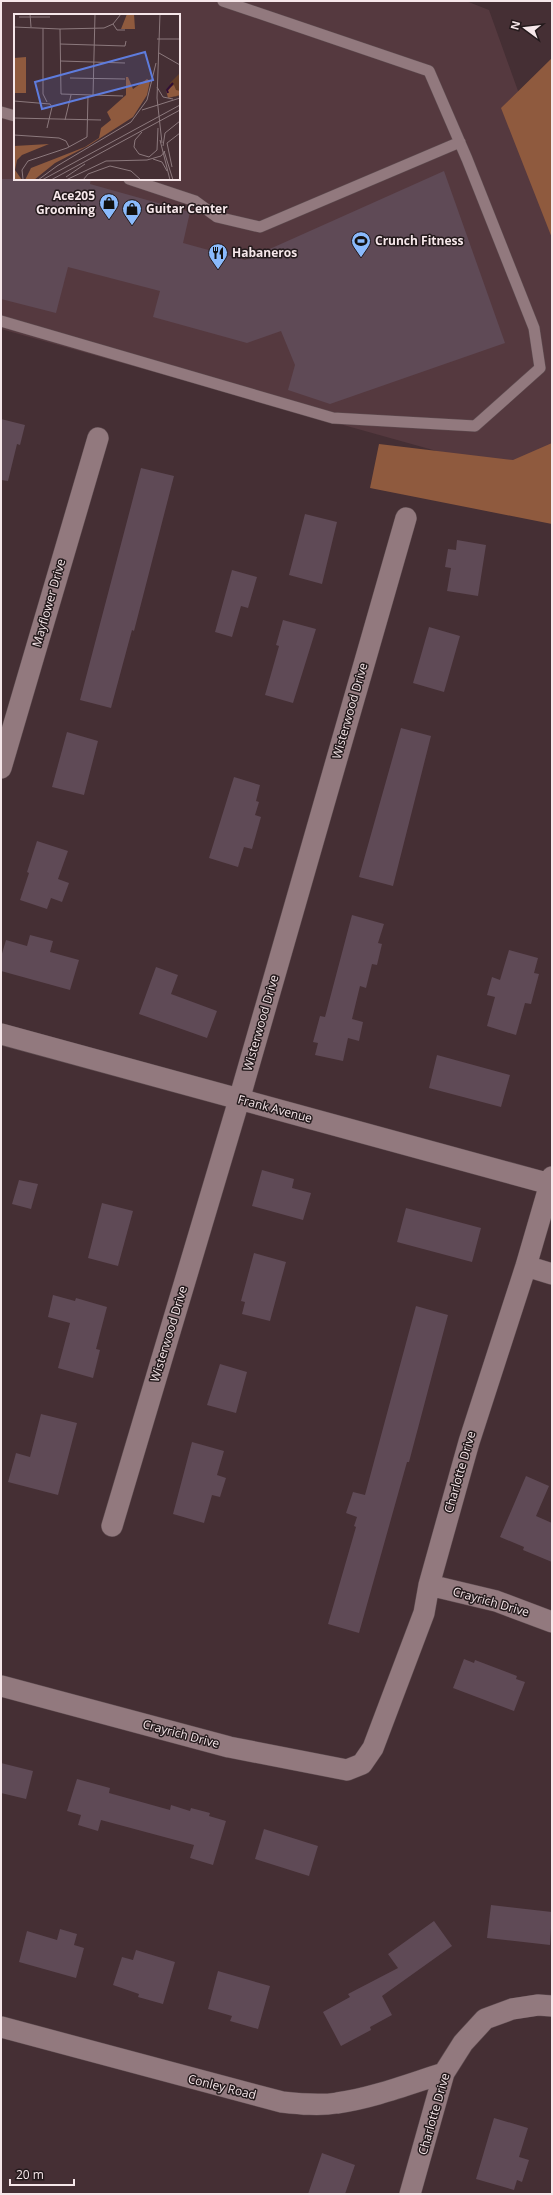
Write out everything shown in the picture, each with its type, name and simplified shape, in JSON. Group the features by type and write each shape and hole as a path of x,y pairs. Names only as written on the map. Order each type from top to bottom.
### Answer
{"street":[{"name":"Mayflower Drive","path":"1,768 98,438"},
{"name":"Wisterwood Drive","path":"112,1526 239,1100 406,518"},
{"name":"Frank Avenue","path":"1,1034 239,1100 551,1180"},
{"name":"Charlotte Drive","path":"362,1764 373,1748 424,1613 429,1585 468,1442 526,1266 551,1180"},
{"path":"526,1266 552,1274"},
{"name":"Crayrich Drive","path":"429,1585 496,1601 552,1622"},
{"name":"Crayrich Drive","path":"1,1686 229,1747 347,1770 362,1764"},
{"name":"Charlotte Drive","path":"410,2194 444,2073 463,2043 484,2019 512,2009 538,2005 552,2006"},
{"name":"Conley Road","path":"1,2027 282,2102 309,2105 337,2104 395,2089 444,2073"}],"lane":[{"path":"1,321 333,418 475,426 540,368 534,328 460,142 429,71 222,1"},
{"path":"1,112 14,116"},
{"path":"132,180 196,201 217,217 260,227 460,142"}],"shaded area":[{"path":"1,1 466,1 489,10 552,186 552,456 515,473 1,329"},
{"path":"552,58 552,238 501,108"},
{"path":"552,443 552,524 370,488 379,444 513,460"}],"building":[{"path":"444,171 505,343 330,404 288,390 295,365 281,331 247,343 153,317 160,291 68,267 56,313 1,299 1,179 91,180 90,184 190,212 183,243 245,260"},
{"path":"1,419 25,425 20,445 17,444 8,481 1,480"},
{"path":"141,468 174,476 134,631 132,630 111,708 80,700"},
{"path":"305,514 337,522 322,584 289,575"},
{"path":"457,540 486,545 478,596 447,591 451,568 445,567 448,549 456,550"},
{"path":"232,570 257,577 248,608 241,606 232,637 215,632"},
{"path":"283,620 316,629 293,703 265,695 279,646 276,645"},
{"path":"429,627 460,636 444,692 413,683"},
{"path":"401,728 431,736 393,886 359,877"},
{"path":"67,732 98,741 84,795 52,787"},
{"path":"234,777 260,785 256,801 259,802 255,815 261,817 252,849 244,847 238,867 209,858"},
{"path":"37,841 68,851 58,879 69,883 62,902 51,898 47,909 20,900"},
{"path":"352,915 384,924 378,943 382,944 377,965 372,964 366,988 360,986 352,1019 363,1022 359,1041 348,1038 343,1061 315,1055 318,1043 313,1042 320,1016 325,1017"},
{"path":"30,935 53,941 50,952 79,960 70,990 1,971 1,957 6,940 27,946"},
{"path":"509,950 538,958 534,973 539,974 531,1004 525,1003 516,1035 487,1026 495,997 487,995 492,977 500,980"},
{"path":"156,967 178,975 171,994 217,1011 207,1038 139,1014"},
{"path":"437,1055 510,1075 501,1107 429,1088"},
{"path":"262,1170 294,1179 292,1188 311,1193 303,1220 252,1206"},
{"path":"19,1180 38,1184 31,1209 12,1204"},
{"path":"102,1203 133,1211 118,1266 88,1258"},
{"path":"406,1208 481,1228 472,1262 397,1242"},
{"path":"254,1253 286,1262 270,1321 242,1314 245,1302 241,1301"},
{"path":"53,1295 75,1301 76,1298 107,1307 96,1349 100,1350 93,1378 58,1368 70,1323 48,1317"},
{"path":"416,1306 448,1315 409,1462 407,1462 359,1633 328,1624 356,1527 354,1526 357,1517 346,1513 353,1492 365,1495"},
{"path":"220,1364 247,1372 236,1413 207,1405"},
{"path":"41,1414 77,1423 58,1495 8,1482 16,1453 30,1457"},
{"path":"192,1442 224,1451 217,1475 226,1478 220,1497 212,1495 204,1523 173,1514"},
{"path":"526,1476 549,1486 536,1516 552,1523 552,1562 523,1550 524,1547 500,1537"},
{"path":"464,1659 474,1663 475,1660 517,1676 516,1679 525,1682 514,1711 453,1688"},
{"path":"1,1763 33,1771 26,1799 1,1793"},
{"path":"77,1779 110,1788 109,1793 170,1810 171,1805 190,1811 191,1808 210,1813 209,1816 226,1821 213,1865 190,1858 194,1845 101,1820 98,1831 78,1825 81,1815 67,1811"},
{"path":"264,1829 318,1846 309,1876 255,1859"},
{"path":"491,1905 552,1912 550,1945 487,1938"},
{"path":"434,1921 452,1946 382,1996 392,2015 370,2027 371,2030 341,2046 323,2012 350,1997 348,1994 398,1968 388,1954"},
{"path":"60,1929 77,1934 74,1945 84,1948 76,1978 19,1962 27,1931 57,1940"},
{"path":"136,1950 175,1962 163,2004 138,1997 139,1994 113,1985 122,1957 133,1960"},
{"path":"218,1971 270,1986 258,2029 230,2021 232,2016 208,2009"},
{"path":"494,2118 528,2128 519,2157 529,2160 522,2182 517,2180 514,2190 476,2179"},
{"path":"322,2153 355,2165 345,2194 308,2194"}],"place":[{"name":"Ace205 Grooming","path":"109,220"},
{"name":"Guitar Center","path":"132,226"},
{"name":"Crunch Fitness","path":"361,258"},
{"name":"Habaneros","path":"218,270"}]}
